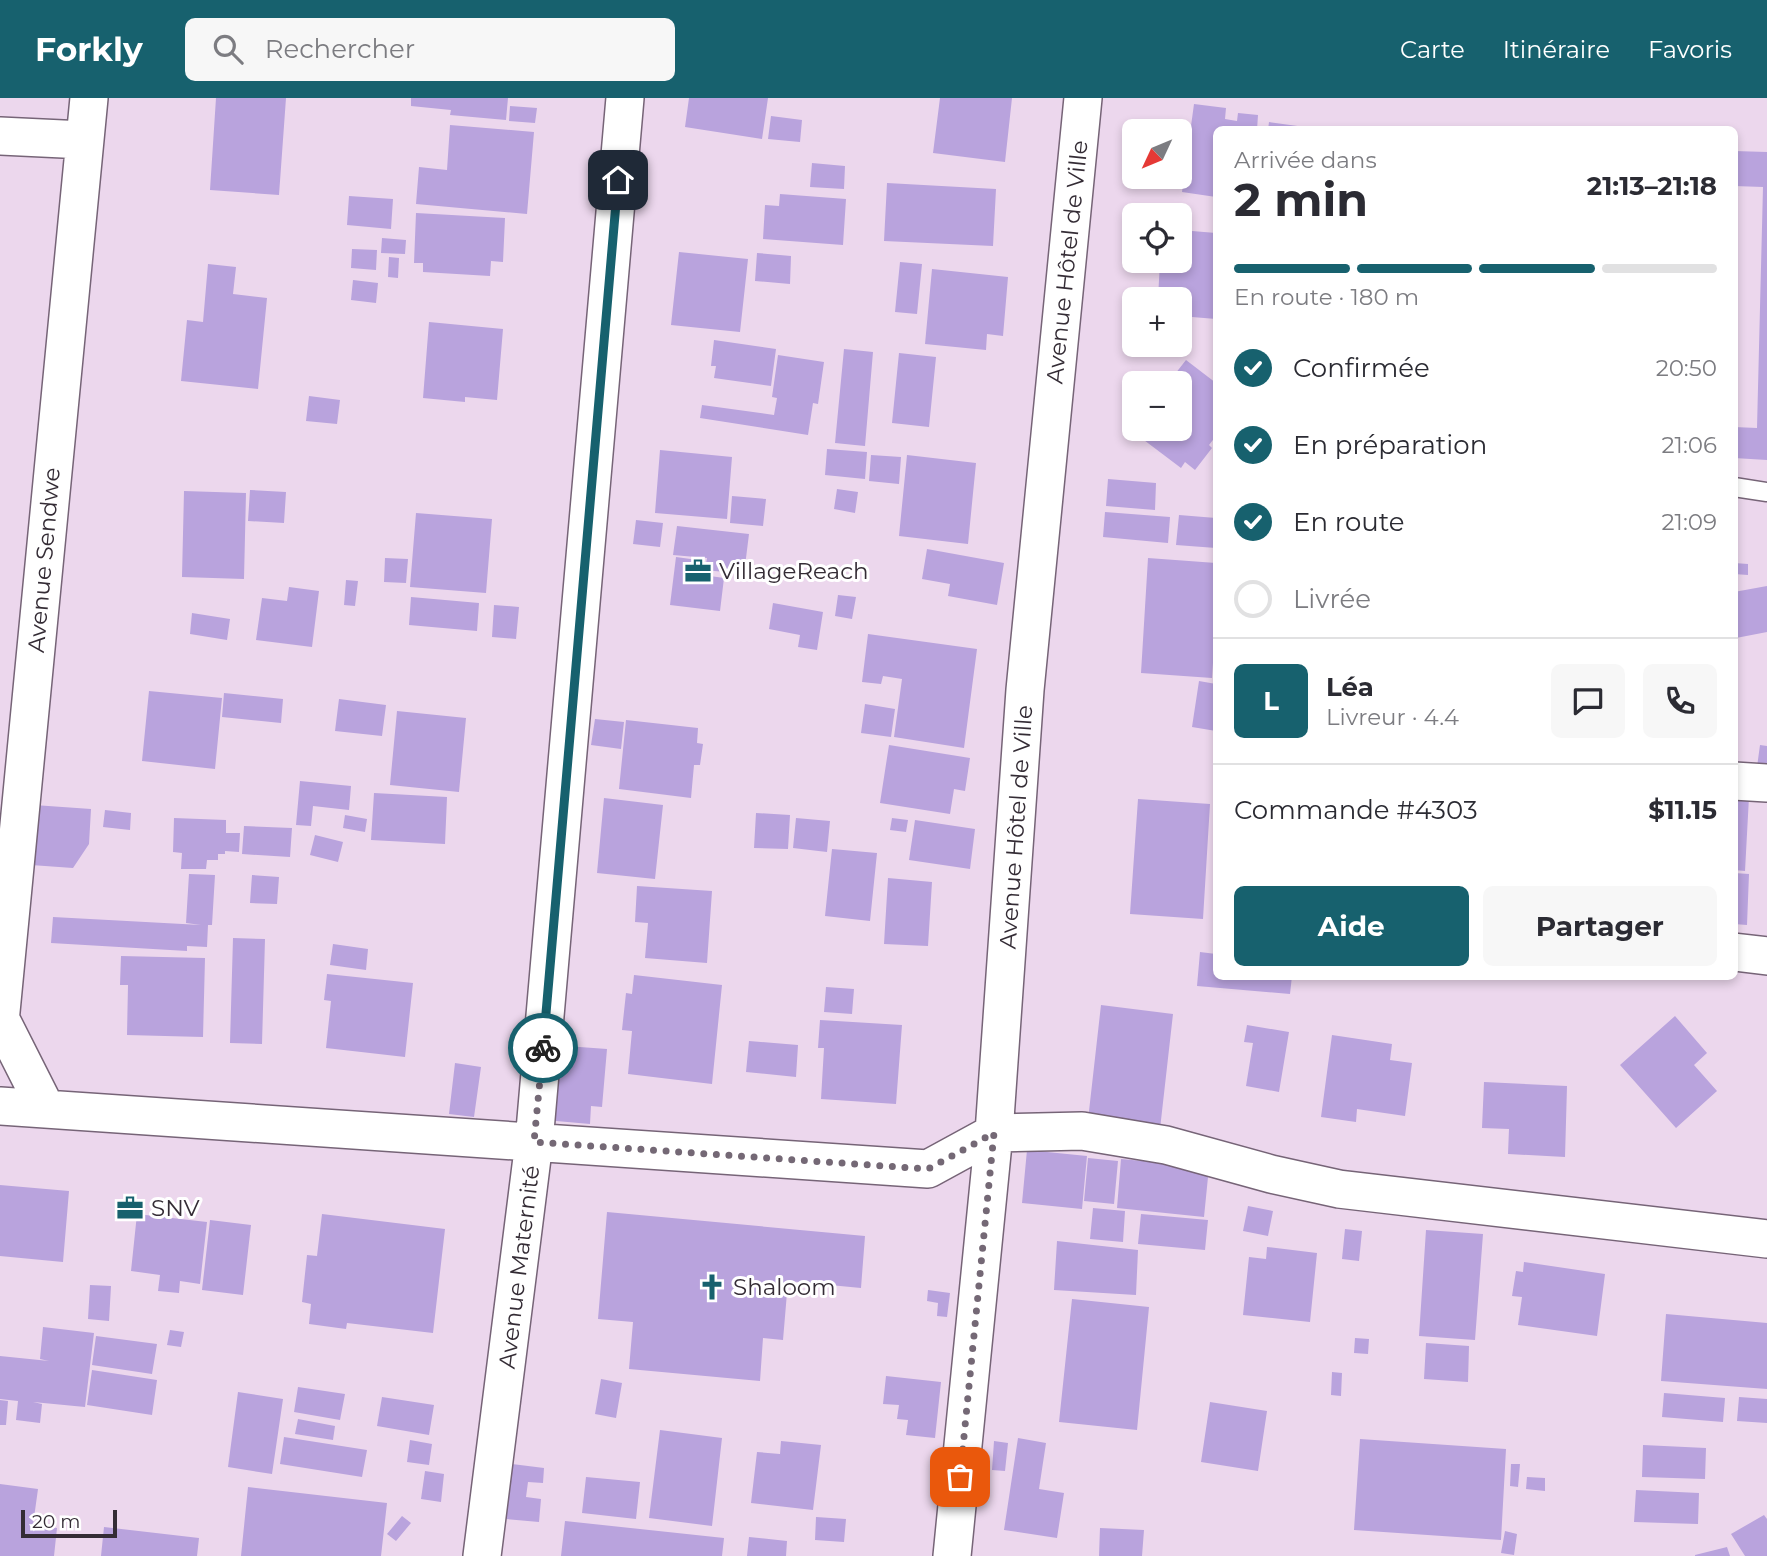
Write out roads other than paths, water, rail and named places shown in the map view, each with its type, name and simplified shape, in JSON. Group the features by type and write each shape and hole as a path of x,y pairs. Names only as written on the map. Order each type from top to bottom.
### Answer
{"street":[{"name":"Avenue Sendwe","path":"1,1021 89,98"},
{"name":"Avenue Maternité","path":"482,1556 534,1142 625,98"},
{"name":"Avenue Hôtel de Ville","path":"952,1556 994,1133 1025,690 1083,98"},
{"path":"0,136 83,140"},
{"path":"1738,781 1767,783"},
{"path":"1738,952 1767,956"},
{"path":"1,1021 46,1109"},
{"path":"0,1106 928,1169 994,1133 1082,1131 1166,1145 1271,1174 1339,1189 1767,1239"}],"lane":[{"path":"1738,488 1767,492"}],"place":[{"name":"VillageReach","path":"698,571"},
{"name":"SNV","path":"130,1208"},
{"name":"Shaloom","path":"712,1287"}]}
